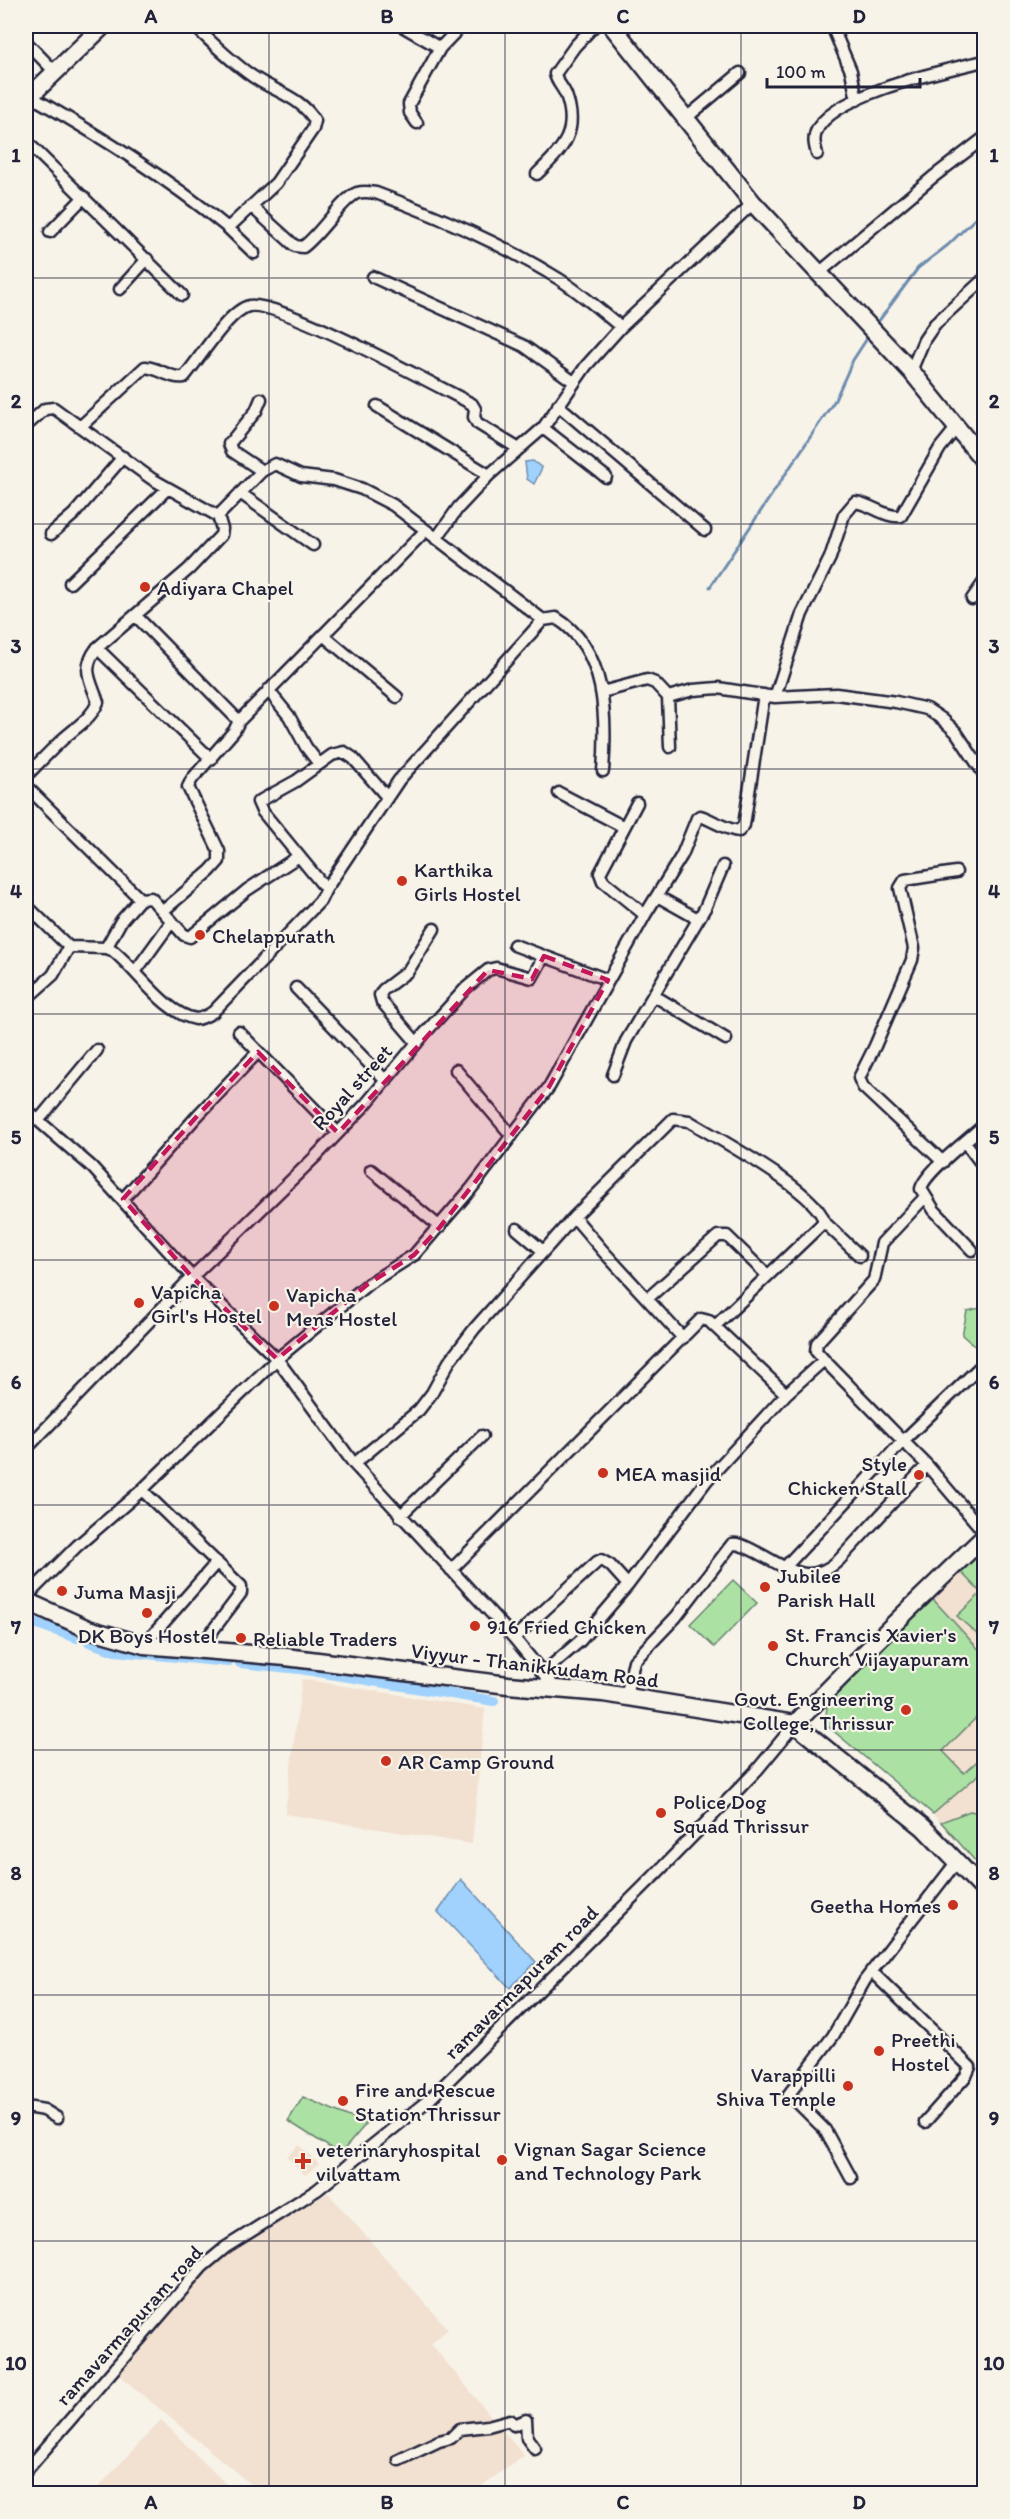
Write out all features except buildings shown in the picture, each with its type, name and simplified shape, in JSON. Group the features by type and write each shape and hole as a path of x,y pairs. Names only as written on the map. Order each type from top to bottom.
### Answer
{"main road":[{"path":"612,26 753,203 911,371 984,461"},
{"path":"28,98 98,28"},
{"path":"795,1724 861,1654 885,1634 984,1537"},
{"name":"Viyyur - Thanikkudam Road","path":"26,1599 88,1629 144,1644 286,1657 626,1697 795,1724 914,1819 957,1860 984,1890"}],"street":[{"path":"194,26 254,78 297,101 310,112 315,121 313,129 276,183 228,228"},
{"path":"402,26 440,48"},
{"path":"417,123 410,114 410,104 440,48 461,26"},
{"path":"537,174 560,152 572,129 569,103 555,74 594,26"},
{"path":"832,26 851,71 857,100"},
{"path":"26,42 55,72"},
{"path":"817,154 814,140 816,131 823,121 857,100 927,75 984,61"},
{"path":"685,118 740,73"},
{"path":"28,98 144,165 182,191 228,228 254,254"},
{"path":"819,273 933,177 984,138"},
{"path":"26,141 182,295"},
{"path":"252,207 295,246 303,247 312,241 355,194 366,191 376,193 451,221 506,248 561,280 621,327"},
{"path":"50,232 84,197"},
{"path":"436,540 458,508 489,475 543,428 586,366 621,327 753,203"},
{"path":"120,289 147,259"},
{"path":"373,276 524,346 574,382"},
{"path":"911,371 924,340 935,324 984,279"},
{"path":"80,427 145,367 155,367 175,378 184,377 228,322 239,311 250,306 267,308 346,340 472,404 477,423 519,449"},
{"path":"261,399 256,411 228,444 232,451 262,471"},
{"path":"558,405 705,530"},
{"path":"377,406 489,475"},
{"path":"26,426 45,409 54,408 168,488 218,516 222,529 221,535 189,568 97,648 90,657 87,669 98,702 95,710 26,776"},
{"path":"775,697 802,614 830,558 849,506 855,502 866,504 892,517 901,516 940,448 957,427"},
{"path":"543,428 606,477"},
{"path":"51,534 74,514 123,457"},
{"path":"218,516 262,471 275,464 315,480 334,480 362,489 393,505 543,620"},
{"path":"70,583 168,488"},
{"path":"240,493 313,544"},
{"path":"163,911 210,872 219,861 219,851 188,787 192,778 211,759 234,731 239,721 268,690 425,531"},
{"path":"972,599 984,582"},
{"path":"136,616 239,721"},
{"path":"26,904 69,947 106,948 120,956 162,999 186,1015 201,1018 213,1012 320,901 387,798 417,758 543,620 556,618 569,626 593,660 602,692 606,733 603,771"},
{"path":"323,635 397,697"},
{"path":"97,648 211,759"},
{"path":"602,692 647,680 655,683 668,697 670,747"},
{"path":"668,697 693,690 718,688 775,697 836,694 896,702 927,709 956,732 982,768"},
{"path":"268,690 289,716 306,747 319,764"},
{"path":"26,1599 77,1546 142,1490 277,1359 368,1284 414,1255 440,1227 549,1087 645,915 682,855 697,818 700,816 709,819 733,831 739,831 744,825 764,695"},
{"path":"326,889 262,811 258,802 297,781 338,752 347,753 387,798"},
{"path":"26,786 140,899"},
{"path":"559,793 624,827"},
{"path":"637,803 600,873 603,881 645,915"},
{"path":"106,948 121,921 140,899 151,898 184,935 193,936 247,890 299,856"},
{"path":"613,1075 626,1041 698,919 723,866"},
{"path":"943,1162 863,1087 859,1078 912,960 914,948 900,888 902,883 905,880 956,873"},
{"path":"657,896 698,919"},
{"path":"135,972 172,921"},
{"path":"417,1042 382,1002 381,995 383,990 408,971 434,929"},
{"path":"514,945 608,980"},
{"path":"26,999 53,975 69,947"},
{"name":"Royal street","path":"26,1449 192,1277 338,1133 466,988 488,970 496,968 532,978 544,956"},
{"path":"26,984 35,991"},
{"path":"296,988 386,1081"},
{"path":"654,995 726,1039"},
{"path":"239,1032 338,1133"},
{"path":"38,1121 97,1050"},
{"path":"123,1199 258,1052"},
{"path":"456,1070 512,1136"},
{"path":"26,1110 92,1167 192,1277 277,1359 354,1464 514,1638 556,1689"},
{"path":"354,1464 426,1401 449,1362 475,1328 574,1217 673,1119 689,1121 789,1183 823,1214 824,1222 860,1257"},
{"path":"972,1250 934,1210 921,1189 922,1182 984,1125"},
{"path":"965,1142 984,1167"},
{"path":"371,1170 440,1227"},
{"path":"925,1197 882,1244 874,1280 817,1343 816,1351 927,1465 984,1532"},
{"path":"574,1217 683,1338"},
{"path":"715,1326 824,1222"},
{"path":"517,1229 543,1251"},
{"path":"647,1299 718,1236 728,1236 767,1275"},
{"path":"451,1570 701,1319 715,1326 786,1394"},
{"path":"543,1673 580,1641 628,1585 707,1480 786,1394 824,1360"},
{"path":"786,1566 903,1441 984,1363"},
{"path":"400,1516 482,1436"},
{"path":"626,1697 634,1660 676,1617 732,1544 745,1546 808,1576 835,1564 927,1465"},
{"path":"142,1490 237,1581 242,1589 198,1650"},
{"path":"514,1638 601,1560 609,1564 628,1585"},
{"path":"144,1644 217,1562"},
{"name":"ramavarmapuram road","path":"26,2471 213,2257 317,2190 431,2098 652,1878 757,1770 795,1724"},
{"path":"851,2178 825,2130 789,2094 833,2036 872,1971 957,1860"},
{"path":"872,1971 970,2067 966,2076 925,2122"},
{"path":"26,2107 44,2110 57,2118"},
{"path":"399,2460 439,2441 451,2438 460,2429 488,2426 510,2420 514,2425 525,2420 527,2438 535,2449"}],"highlighted area":[{"path":"544,956 608,980 549,1087 440,1227 414,1255 368,1284 277,1359 192,1277 123,1199 258,1052 338,1133 488,970 532,979"}],"shaded area":[{"name":"Govt. Engineering College, Thrissur","path":"984,1545 984,1871 933,1814 825,1724 828,1697"},
{"name":"AR Camp Ground","path":"302,1679 485,1709 472,1844 285,1814"},
{"name":"veterinaryhospital vilvattam","path":"299,2145 319,2164 305,2175 287,2157"},
{"path":"328,2193 448,2329 431,2344 524,2456 471,2493 261,2493 114,2371 221,2257"},
{"path":"161,2420 235,2493 93,2493"}],"green space":[{"path":"984,1307 984,1348 979,1350 962,1335 967,1311"},
{"path":"984,1545 984,1631 979,1636 957,1616 981,1593 959,1570"},
{"path":"733,1580 757,1603 714,1647 690,1624"},
{"name":"Govt. Engineering College, Thrissur","path":"931,1597 984,1655 984,1710 943,1751 964,1773 984,1755 984,1770 933,1814 825,1724 828,1697"},
{"path":"970,1811 984,1814 984,1871 941,1822"},
{"path":"303,2097 366,2124 340,2154 288,2121"}],"water":[{"path":"533,461 542,468 534,484 527,479 525,462"},
{"path":"461,1879 536,1962 510,1988 438,1912"}],"waterway":[{"path":"875,326 918,268 948,245 984,210"},
{"path":"710,587 835,400 853,360 870,334"},
{"path":"26,1620 77,1638"},
{"path":"89,1642 115,1651 228,1662"},
{"path":"240,1663 300,1669 494,1701"}],"place":[{"name":"Adiyara Chapel","path":"145,587"},
{"name":"Karthika Girls Hostel","path":"402,881"},
{"name":"Chelappurath","path":"200,935"},
{"name":"Vapicha Girl's Hostel","path":"139,1303"},
{"name":"Vapicha Mens Hostel","path":"274,1306"},
{"name":"MEA masjid","path":"603,1473"},
{"name":"Style Chicken Stall","path":"919,1475"},
{"name":"Jubilee Parish Hall","path":"765,1587"},
{"name":"Juma Masji","path":"62,1591"},
{"name":"DK Boys Hostel","path":"147,1613"},
{"name":"916 Fried Chicken","path":"475,1626"},
{"name":"Reliable Traders","path":"241,1638"},
{"name":"St. Francis Xavier's Church Vijayapuram","path":"773,1646"},
{"name":"Govt. Engineering College, Thrissur","path":"906,1710"},
{"name":"AR Camp Ground","path":"386,1761"},
{"name":"Police Dog Squad Thrissur","path":"661,1813"},
{"name":"Geetha Homes","path":"953,1905"},
{"name":"Preethi Hostel","path":"879,2051"},
{"name":"Varappilli Shiva Temple","path":"848,2086"},
{"name":"Fire and Rescue Station Thrissur","path":"343,2101"},
{"name":"Vignan Sagar Science and Technology Park","path":"502,2160"},
{"name":"veterinaryhospital vilvattam","path":"303,2161"}]}
